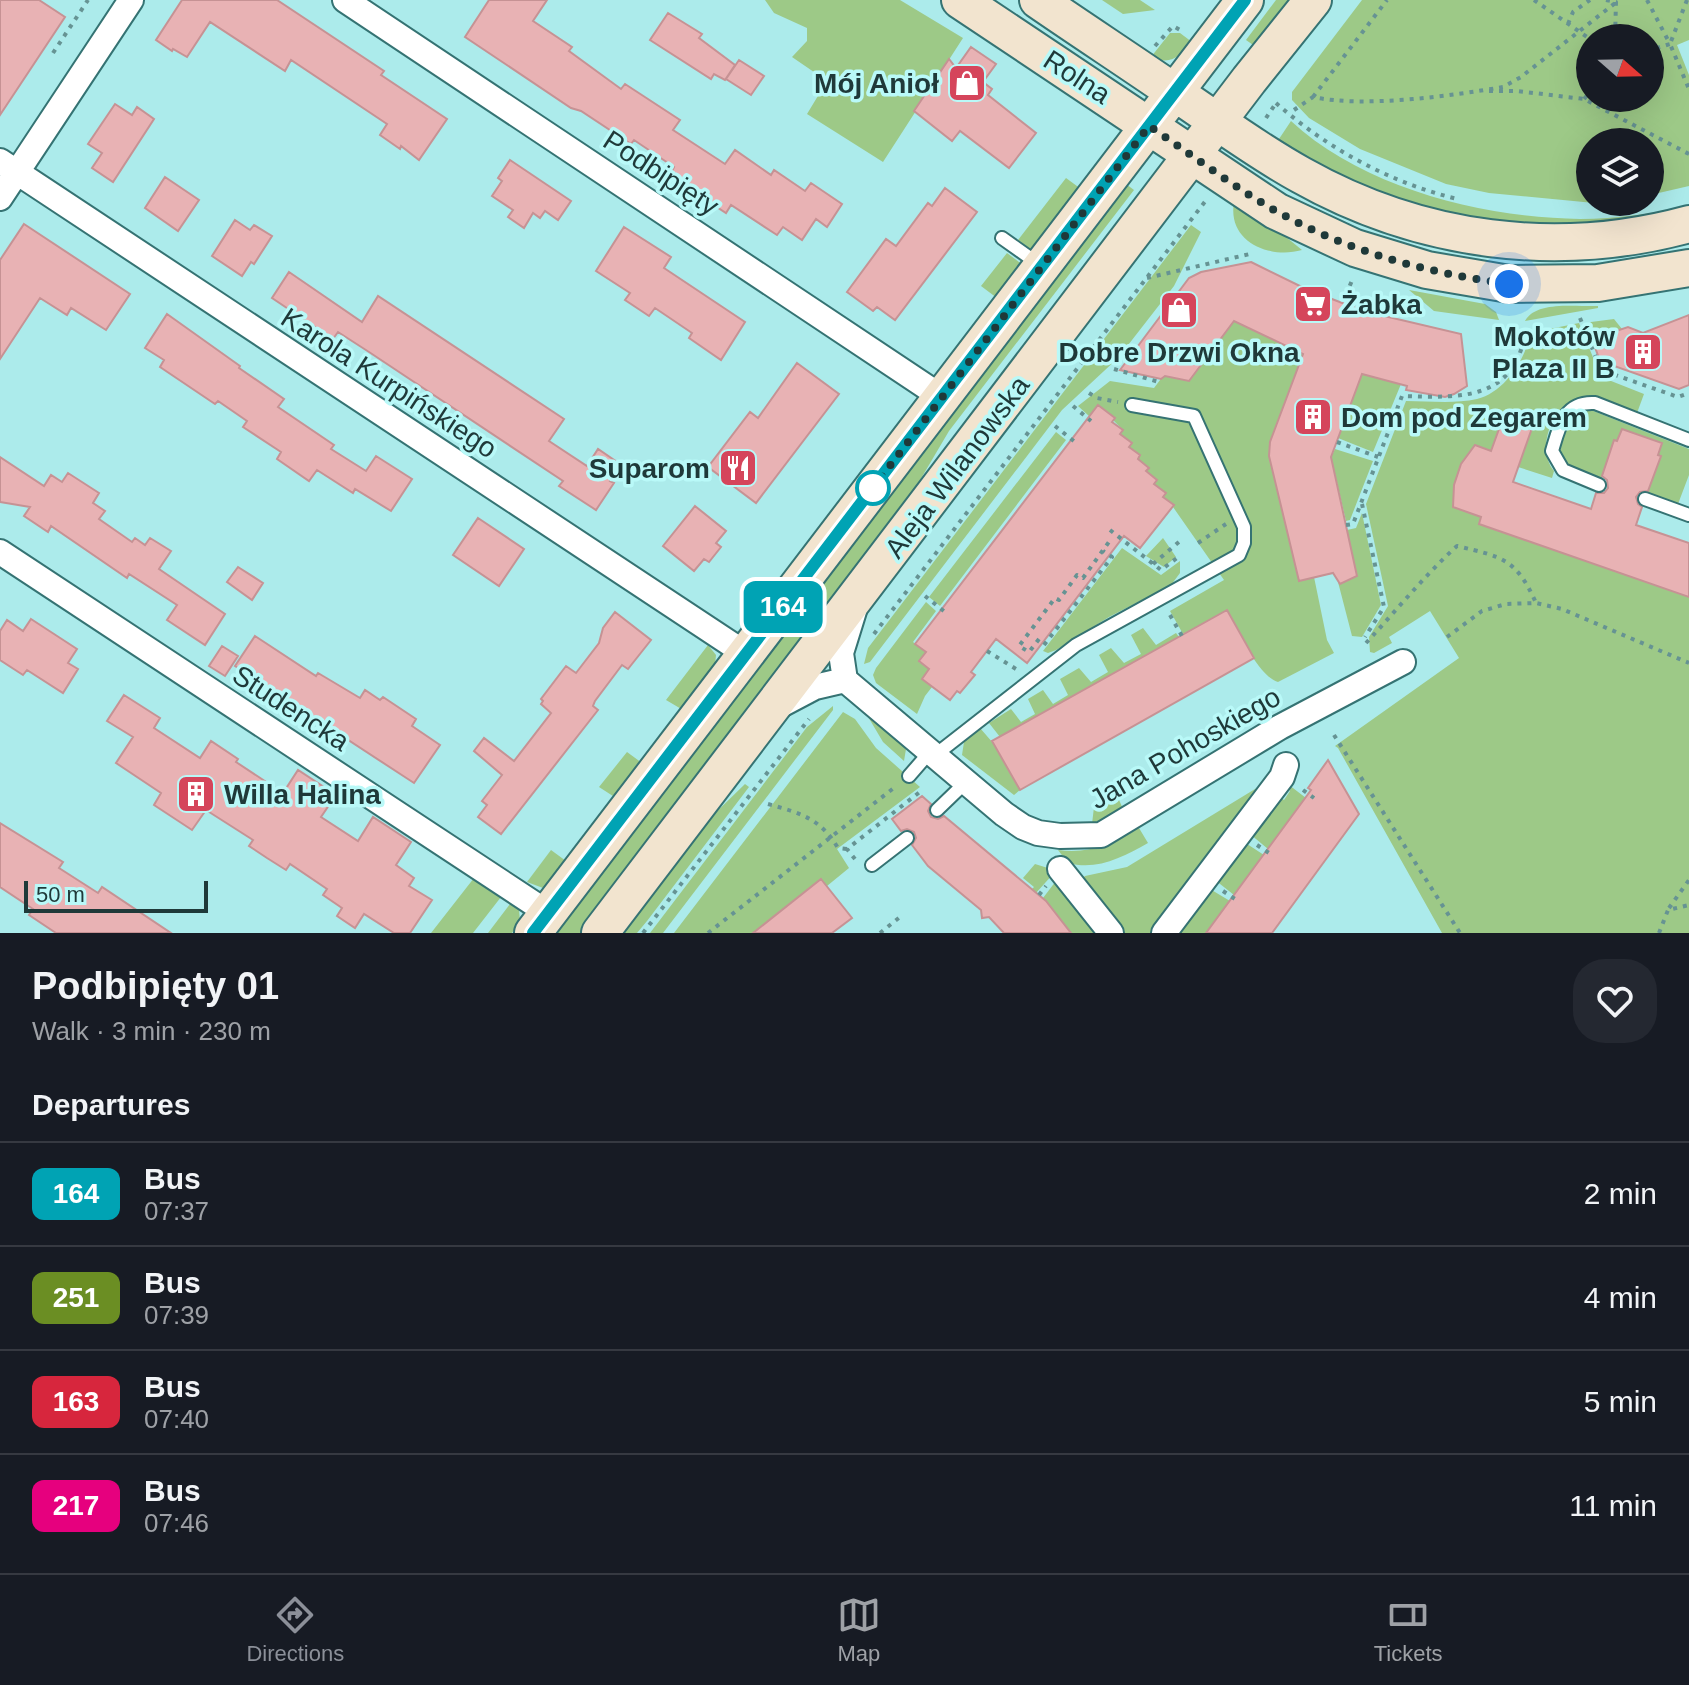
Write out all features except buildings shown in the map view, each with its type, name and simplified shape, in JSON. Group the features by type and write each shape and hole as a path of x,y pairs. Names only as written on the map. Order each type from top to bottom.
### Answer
{"main road":[{"name":"Rolna","path":"960,0 1276,211 1355,248 1427,270 1509,284 1554,285 1640,278 1689,268"},
{"name":"Rolna","path":"1038,0 1276,160 1329,190 1393,217 1467,235 1515,241 1584,242 1641,235 1689,224"},
{"name":"Aleja Wilanowska","path":"541,923 1245,0"},
{"name":"Aleja Wilanowska","path":"600,933 1313,0"}],"street":[{"path":"0,198 8,167 131,0"},
{"name":"Podbipięty","path":"345,0 943,398"},
{"name":"Karola Kurpińskiego","path":"8,167 746,654"},
{"name":"Studencka","path":"0,552 541,923"},
{"path":"770,711 815,687 845,680 841,653 858,595"},
{"name":"Jana Pohoskiego","path":"845,680 1004,814 1038,833 1101,835 1280,727 1403,662"},
{"path":"1164,933 1282,777 1286,765"},
{"path":"1060,869 1111,933"}],"lane":[{"path":"1002,238 1042,266"},
{"path":"1599,485 1563,470 1552,451 1565,415 1579,404 1595,403 1689,440"},
{"path":"909,776 932,754 1076,645 1239,555 1244,543 1244,527 1194,416 1132,405"},
{"path":"1645,499 1689,515"},
{"path":"937,810 966,782"},
{"path":"872,865 907,838"}],"path":[{"path":"53,53 88,0"},
{"path":"1294,110 1313,97 1387,0"},
{"path":"1534,0 1576,30"},
{"path":"1568,24 1573,12 1590,0"},
{"path":"1606,0 1618,1"},
{"path":"1647,0 1689,89"},
{"path":"1670,44 1687,0"},
{"path":"1589,24 1618,1"},
{"path":"1616,24 1618,1"},
{"path":"1153,48 1173,26 1188,35"},
{"path":"1313,97 1331,101 1362,101 1503,87 1521,77 1576,34"},
{"path":"1664,46 1670,44"},
{"path":"1475,91 1517,91 1576,98"},
{"path":"1269,96 1305,128 1348,157 1417,187 1465,201"},
{"path":"1260,126 1276,103"},
{"path":"1609,112 1689,154"},
{"path":"869,640 1212,194"},
{"path":"1191,202 1199,209"},
{"path":"1145,278 1254,253"},
{"path":"1346,295 1353,278"},
{"path":"1580,318 1601,370 1678,397 1689,393"},
{"path":"1346,525 1353,524 1362,504 1402,396 1459,398 1489,389 1514,366 1523,349 1526,328"},
{"path":"1114,369 1159,382"},
{"path":"1089,393 1097,398 1132,405"},
{"path":"1073,406 1091,421"},
{"path":"1055,426 1075,442"},
{"path":"1337,442 1378,457"},
{"path":"1362,504 1384,607 1366,640 1457,546 1509,561 1526,579 1536,603"},
{"path":"1198,543 1230,521"},
{"path":"1110,530 1161,570 1177,558"},
{"path":"1039,639 1029,652 1019,646 1055,598 1059,600 1077,575 1083,578 1111,539"},
{"path":"1153,564 1180,541"},
{"path":"1040,650 1112,557 1103,551"},
{"path":"925,596 945,612"},
{"path":"1447,637 1482,611 1506,604 1536,603 1562,609 1689,663"},
{"path":"1168,613 1182,636"},
{"path":"987,651 1022,673"},
{"path":"643,933 815,712"},
{"path":"1334,735 1460,933"},
{"path":"708,933 909,776"},
{"path":"768,804 806,815 838,848 847,849 925,786"},
{"path":"847,849 856,860"},
{"path":"1659,933 1668,910 1689,880"},
{"path":"1668,910 1689,905"},
{"path":"880,933 900,917"}],"green space":[{"path":"765,0 900,0 963,38 883,162 807,114 827,81 792,57 807,41 807,28 774,13"},
{"path":"1102,0 1140,0 1155,10 1123,14"},
{"path":"1276,0 1293,0 1256,47 1246,40"},
{"path":"1362,0 1689,0 1689,40 1677,45 1689,75 1689,186 1664,192 1664,128 1576,128 1576,201 1489,193 1446,184 1360,149 1309,118 1292,100 1292,92"},
{"path":"1170,33 1180,33 1192,42 1170,60 1151,57"},
{"path":"1291,121 1353,164 1426,195 1504,213 1543,217 1647,216 1581,230 1421,213 1275,145"},
{"path":"1066,178 1081,189 1033,251 1018,240"},
{"path":"1126,184 1134,190 949,431 903,509 580,933 554,933"},
{"path":"1235,198 1302,250 1275,252 1251,243 1236,225 1233,212"},
{"path":"1191,225 1201,232 1174,286 1118,358 1062,410 870,662 864,664 868,648"},
{"path":"1007,253 1023,265 997,298 981,286"},
{"path":"1409,290 1485,304 1496,312 1499,320 1434,311"},
{"path":"1598,306 1525,321 1530,314 1548,307"},
{"path":"1614,319 1622,329 1592,339 1588,325 1591,322"},
{"path":"1234,321 1303,354 1270,442 1269,456 1314,577 1327,640 1334,653 1278,682 1270,678 1256,662 1228,612 1183,634 1170,611 1224,580 1174,505 1163,497 1166,493 1154,484 1157,480 1146,471 1149,468 1138,459 1140,455 1129,447 1131,443 1120,434 1123,430 1098,405 1089,416 1078,406 1110,381 1154,388 1163,376 1189,380"},
{"path":"1579,323 1601,377 1644,394 1637,413 1590,397 1572,400 1563,407 1550,427 1546,450 1554,471 1552,478 1518,467 1532,428 1503,418 1491,451 1475,445 1461,466 1455,482 1453,507 1481,517 1479,524 1689,597 1689,933 1442,933 1335,746 1459,658 1430,611 1389,637 1392,643 1374,653 1370,652 1369,637 1388,606 1366,504 1406,401 1459,401 1487,395 1505,382 1519,363 1530,333"},
{"path":"1362,374 1401,384 1373,452 1338,438"},
{"path":"1583,410 1591,410 1689,449 1689,475 1678,504 1647,494 1662,443 1622,429 1617,441 1614,441 1601,480 1567,467 1559,449 1570,421"},
{"path":"1056,432 1066,440 940,606 929,597"},
{"path":"1335,449 1373,461 1350,520 1346,521 1331,457"},
{"path":"1362,513 1381,605 1362,637 1352,636 1338,582 1357,575 1347,530 1356,528"},
{"path":"1163,538 1176,557 1164,567 1146,556"},
{"path":"1122,548 1161,575 1180,561 1180,573 1171,585 1109,617 1056,650 1043,651"},
{"path":"926,602 936,611 913,642 926,652 919,662 929,669 922,679 932,687 917,714 876,683 873,675"},
{"path":"1143,628 1156,645 1176,633 1179,637 1000,737 989,723 1011,709 1021,722 1035,714 1028,699 1043,690 1053,704 1068,695 1060,679 1079,668 1091,682 1108,672 1099,655 1111,648 1124,663 1141,654 1131,635"},
{"path":"708,645 716,655 715,665 683,710 666,700"},
{"path":"833,706 663,933 650,933 807,727"},
{"path":"843,712 855,719 876,748 920,787 837,849 849,868 827,886 821,879 753,933 674,933"},
{"path":"867,715 902,743 906,749 904,761 883,742"},
{"path":"980,728 993,743 1020,790 1014,795 962,755 964,742"},
{"path":"627,752 642,763 616,798 599,787"},
{"path":"745,784 749,787 637,933 620,933 704,824"},
{"path":"1289,785 1306,798 1268,849 1250,834 1278,796 1284,800 1290,791 1287,788"},
{"path":"1260,786 1263,788 1155,933 1121,933 1081,880 1085,876 1127,867"},
{"path":"1116,793 1123,809 1092,824 1094,807"},
{"path":"1139,828 1148,843 1099,864 1068,863 1058,850 1100,846"},
{"path":"1244,842 1264,855 1234,895 1215,880"},
{"path":"551,850 566,861 549,885 543,888 527,882"},
{"path":"1035,864 1054,873 1036,893 1032,889 1034,887 1023,878"},
{"path":"1059,877 1102,933 1071,933 1043,898"},
{"path":"474,878 501,897 473,933 431,933"},
{"path":"1210,889 1230,901 1206,933 1176,933"},
{"path":"510,904 519,910 520,921 512,933 488,933"}],"bus line":[{"name":"164","path":"533,933 1245,0"}],"place":[{"name":"Mój Anioł","path":"967,83"},
{"name":"Żabka","path":"1313,304"},
{"name":"Dobre Drzwi Okna","path":"1179,310"},
{"name":"Mokotów Plaza II B","path":"1643,352"},
{"name":"Dom pod Zegarem","path":"1313,417"},
{"name":"Suparom","path":"738,468"},
{"name":"Willa Halina","path":"196,794"}],"route":[{"path":"873,488 1149,126 1276,211 1327,236 1414,267 1509,284"}]}
